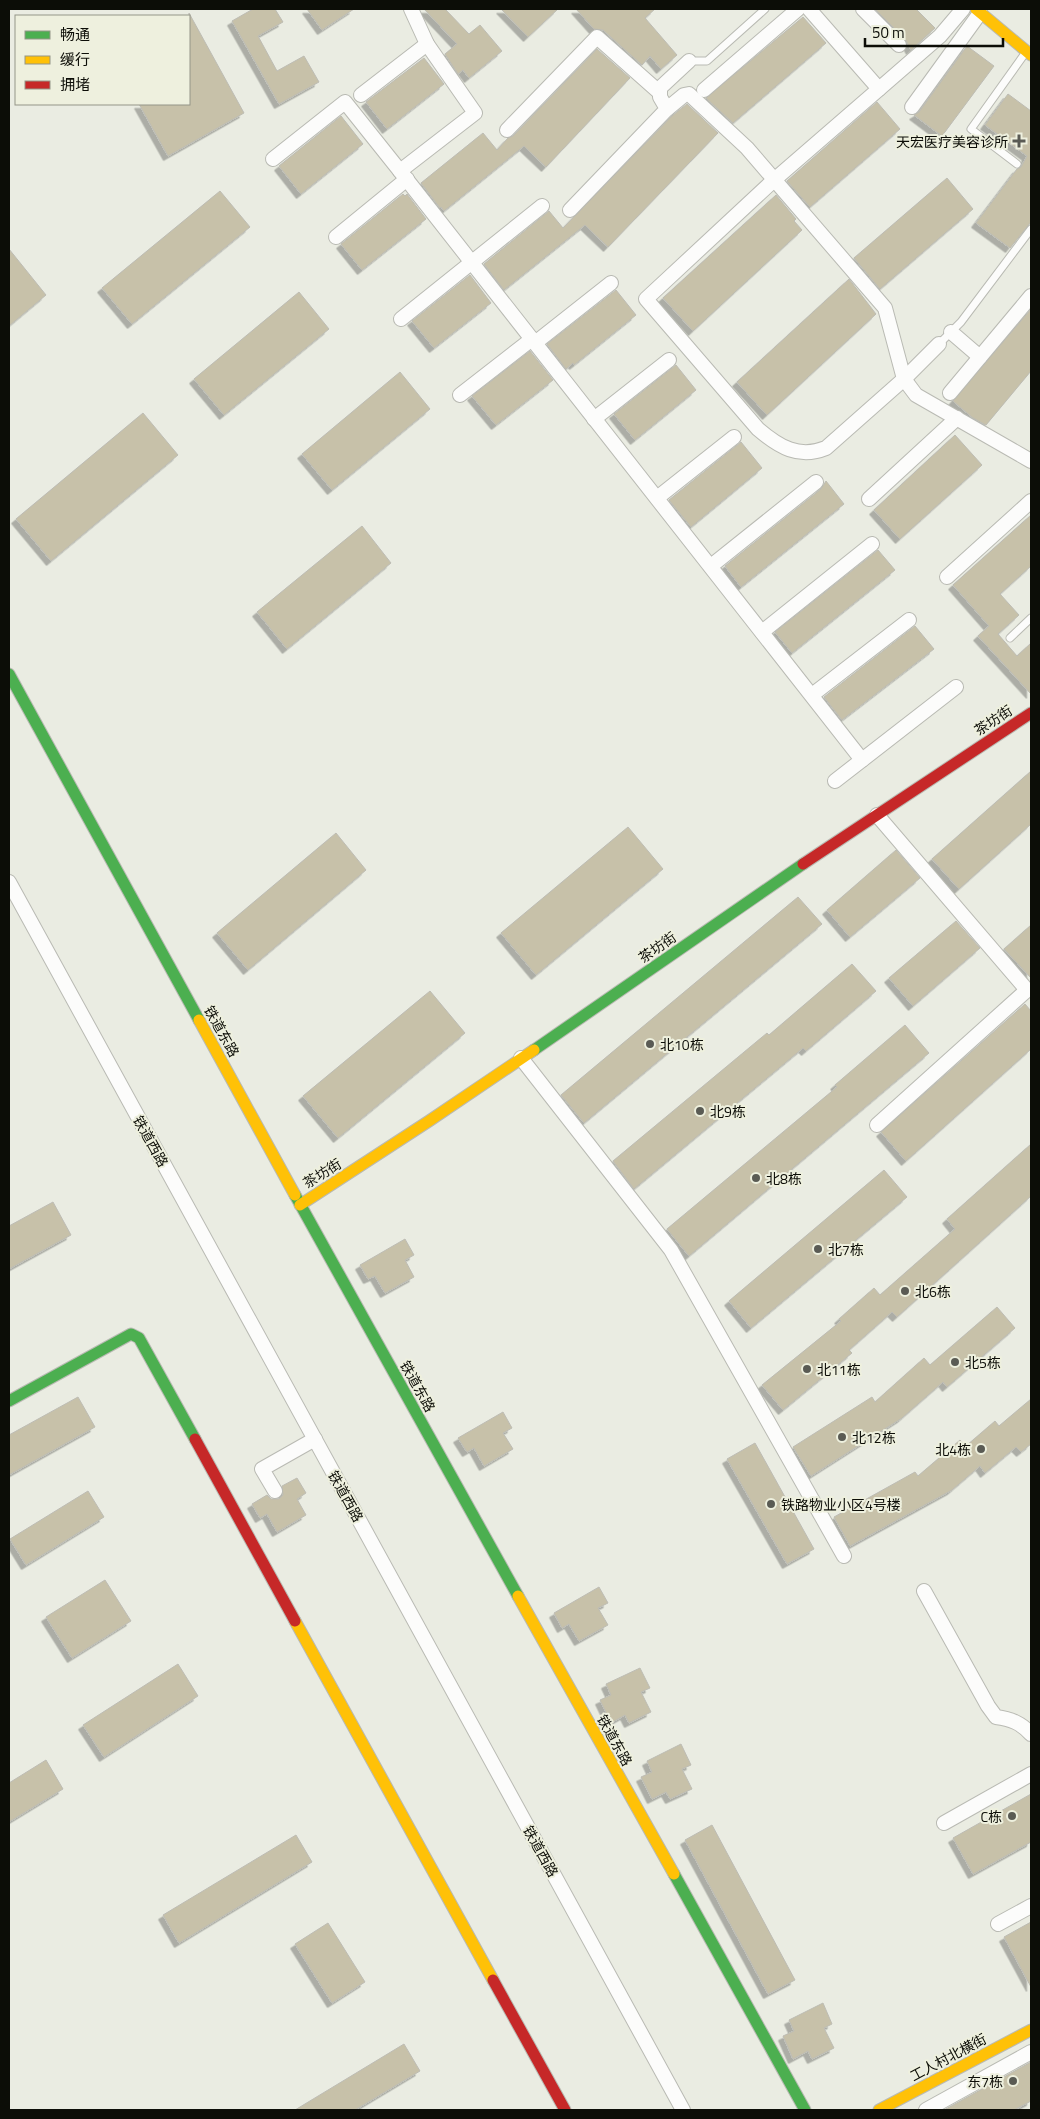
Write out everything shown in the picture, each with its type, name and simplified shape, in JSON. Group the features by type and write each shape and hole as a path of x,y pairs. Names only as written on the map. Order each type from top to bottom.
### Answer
{"street":[{"path":"336,237 475,113 426,44 411,9"},
{"path":"704,90 798,9"},
{"path":"809,9 879,89"},
{"path":"863,9 899,45"},
{"path":"939,344 904,380 826,448 813,454 786,448 758,429 646,299 774,180 940,36 963,9"},
{"path":"912,107 978,11 1029,53"},
{"path":"507,130 597,38 660,92 667,109"},
{"path":"361,95 426,44"},
{"path":"660,92 660,88 689,61"},
{"path":"570,210 667,109 684,95 689,94 747,148 885,308 904,380 916,394 1031,461"},
{"path":"273,159 344,102 404,175 862,760"},
{"path":"401,318 542,206"},
{"path":"460,395 611,283"},
{"path":"950,393 1031,296"},
{"path":"951,332 980,357"},
{"path":"594,419 669,360"},
{"path":"869,499 957,418"},
{"path":"657,498 734,437"},
{"path":"711,566 816,482"},
{"path":"947,577 1031,501"},
{"path":"762,632 872,544"},
{"path":"812,695 909,620"},
{"name":"铁道东路","path":"9,674 300,1205 804,2110"},
{"path":"835,781 956,687"},
{"name":"茶坊街","path":"300,1205 358,1169 877,815 1031,713"},
{"path":"877,815 1027,990 877,1125"},
{"name":"铁道西路","path":"9,882 683,2110"},
{"path":"521,1058 671,1250 844,1556"},
{"path":"9,1401 131,1334 141,1340 565,2110"},
{"path":"275,1490 262,1469 315,1439"},
{"path":"924,1590 988,1706 996,1717 1011,1719 1023,1725 1031,1734"},
{"path":"944,1823 1031,1774"},
{"path":"998,1924 1031,1906"},
{"name":"工人村北横街","path":"879,2110 1031,2030"},
{"path":"926,2110 1031,2052"}],"lane":[{"path":"689,61 706,61 765,9"},
{"path":"1017,164 971,129 1029,53"},
{"path":"939,344 961,322 1031,229"},
{"path":"1010,638 1031,618"}],"building":[{"path":"253,9 275,9 283,22 258,36 277,71 304,56 319,82 279,104 232,21"},
{"path":"307,9 354,9 322,30"},
{"path":"424,9 445,9 469,34 480,25 502,51 469,78 463,70 458,74 445,54 457,44"},
{"path":"501,9 558,9 528,37"},
{"path":"576,9 655,9 645,18 677,55 661,69 650,56 642,65 603,30 594,29"},
{"path":"875,9 916,9 935,28 911,50 905,39"},
{"path":"189,13 244,113 168,156 140,105 190,105"},
{"path":"803,17 826,43 733,123 706,98"},
{"path":"967,46 994,66 942,136 914,115 919,112"},
{"path":"597,49 630,78 546,167 524,146 444,211 440,208 421,183 483,133 497,150 508,138 513,136"},
{"path":"424,58 444,84 387,129 366,102"},
{"path":"1008,94 1031,111 1031,222 1010,248 976,223 1017,169 1021,167 1027,156 985,125"},
{"path":"877,102 900,129 810,207 787,181"},
{"path":"687,104 718,133 608,247 585,225 504,290 484,264 549,211 563,228 673,115"},
{"path":"341,116 363,144 301,194 279,166"},
{"path":"947,178 973,209 880,289 854,258"},
{"path":"220,191 250,227 132,324 102,288"},
{"path":"403,194 405,196 407,194 426,219 362,270 341,244"},
{"path":"776,195 796,219 794,221 802,230 693,331 663,298"},
{"path":"9,249 46,295 9,326"},
{"path":"470,275 491,303 434,348 412,321"},
{"path":"849,279 876,314 767,415 737,382"},
{"path":"616,290 636,315 574,365 573,363 566,369 547,344"},
{"path":"299,292 329,329 224,415 194,379"},
{"path":"1031,309 1031,371 986,425 973,418 953,401"},
{"path":"530,351 553,380 496,425 472,396"},
{"path":"676,365 696,390 635,440 614,414"},
{"path":"400,372 430,409 332,490 302,454"},
{"path":"143,413 178,455 51,561 16,519"},
{"path":"955,435 982,465 900,539 874,510"},
{"path":"741,442 762,468 691,527 669,500"},
{"path":"826,481 844,504 741,587 725,566 821,489"},
{"path":"1031,515 1031,566 1000,594 1019,615 998,634 1017,656 1031,643 1031,694 978,636 989,626 953,585"},
{"path":"362,526 391,563 287,649 257,612"},
{"path":"878,550 895,570 792,653 775,632"},
{"path":"915,626 934,649 842,720 824,697"},
{"path":"1031,771 1031,824 959,889 932,859"},
{"path":"628,827 663,869 536,975 501,933"},
{"path":"336,833 366,870 248,970 217,933"},
{"path":"896,850 920,878 850,937 827,910"},
{"name":"北10栋","path":"798,897 822,924 584,1123 561,1095"},
{"path":"956,921 980,948 913,1006 889,978"},
{"path":"1031,925 1031,978 1004,949"},
{"name":"北9栋","path":"852,964 876,991 806,1051 803,1048 634,1189 613,1161 767,1033 769,1035"},
{"path":"430,991 465,1033 338,1138 303,1096"},
{"path":"1025,1004 1031,1011 1031,1049 906,1161 881,1132"},
{"name":"北8栋","path":"905,1025 929,1053 689,1256 667,1229 837,1087 835,1085"},
{"path":"1031,1144 1031,1196 897,1317 892,1312 849,1350 852,1353 783,1410 762,1385 841,1321 839,1319 874,1288 880,1295 955,1229 947,1219"},
{"name":"北7栋","path":"884,1170 907,1197 751,1328 729,1301"},
{"path":"53,1202 71,1235 9,1269 9,1226"},
{"path":"405,1239 414,1255 405,1260 414,1277 385,1293 375,1276 368,1279 360,1265"},
{"path":"997,1307 1015,1328 947,1387 943,1382 902,1418 811,1476 793,1447 872,1397 875,1402 924,1358 930,1365"},
{"path":"78,1397 95,1427 9,1475 9,1435"},
{"path":"1031,1399 1031,1444 1021,1452 1016,1447 985,1473 980,1466 952,1490 850,1546 834,1517 915,1472 918,1476 960,1440 966,1446 995,1421 999,1426"},
{"path":"503,1412 512,1428 503,1433 513,1449 484,1466 474,1448 467,1452 458,1438"},
{"name":"铁路物业小区4号楼","path":"755,1443 814,1549 787,1564 727,1459"},
{"path":"297,1478 306,1493 297,1499 306,1515 277,1532 267,1514 260,1518 252,1504 267,1495 271,1499 279,1499 283,1495 282,1486"},
{"path":"88,1491 104,1517 26,1565 10,1539"},
{"path":"105,1580 131,1621 72,1658 46,1617"},
{"path":"599,1587 608,1603 598,1608 608,1625 579,1641 569,1624 562,1628 554,1613"},
{"path":"178,1664 198,1696 104,1757 83,1725"},
{"path":"640,1668 650,1688 641,1692 651,1712 629,1723 625,1715 611,1723 600,1700 611,1695 606,1684"},
{"path":"681,1744 691,1765 682,1769 692,1789 670,1799 666,1792 652,1799 641,1777 652,1772 647,1761"},
{"path":"46,1760 63,1789 9,1822 9,1783"},
{"name":"C栋","path":"1031,1794 1031,1842 973,1874 953,1838"},
{"path":"712,1825 795,1980 768,1994 685,1840"},
{"path":"296,1835 312,1862 179,1943 163,1915"},
{"path":"1031,1922 1031,1987 1004,1937"},
{"path":"328,1923 365,1982 332,2003 295,1944"},
{"path":"823,2003 832,2024 824,2028 834,2048 812,2059 808,2051 793,2059 783,2036 794,2031 789,2020"},
{"path":"404,2044 420,2071 355,2110 295,2110"},
{"name":"东7栋","path":"1031,2062 1031,2101 1014,2110 944,2110"}],"traffic: fast":[{"path":"9,674 199,1020"},
{"path":"534,1050 803,864"},
{"path":"295,1195 518,1596"},
{"path":"9,1401 131,1334 139,1338 195,1439"},
{"path":"674,1874 805,2110"}],"traffic: slow":[{"path":"976,9 1031,55"},
{"path":"199,1020 295,1195"},
{"path":"300,1205 534,1050"},
{"path":"518,1596 674,1874"},
{"path":"295,1621 493,1980"},
{"path":"879,2110 1031,2030"}],"traffic: jam":[{"path":"803,864 1031,713"},
{"path":"195,1439 295,1621"},
{"path":"493,1980 565,2110"}],"place":[{"name":"天宏医疗美容诊所","path":"1019,141"},
{"name":"北10栋","path":"650,1044"},
{"name":"北9栋","path":"700,1111"},
{"name":"北8栋","path":"756,1178"},
{"name":"北7栋","path":"818,1249"},
{"name":"北6栋","path":"905,1291"},
{"name":"北5栋","path":"955,1362"},
{"name":"北11栋","path":"807,1369"},
{"name":"北12栋","path":"842,1437"},
{"name":"北4栋","path":"981,1449"},
{"name":"铁路物业小区4号楼","path":"771,1504"},
{"name":"C栋","path":"1012,1816"},
{"name":"东7栋","path":"1013,2081"}]}
